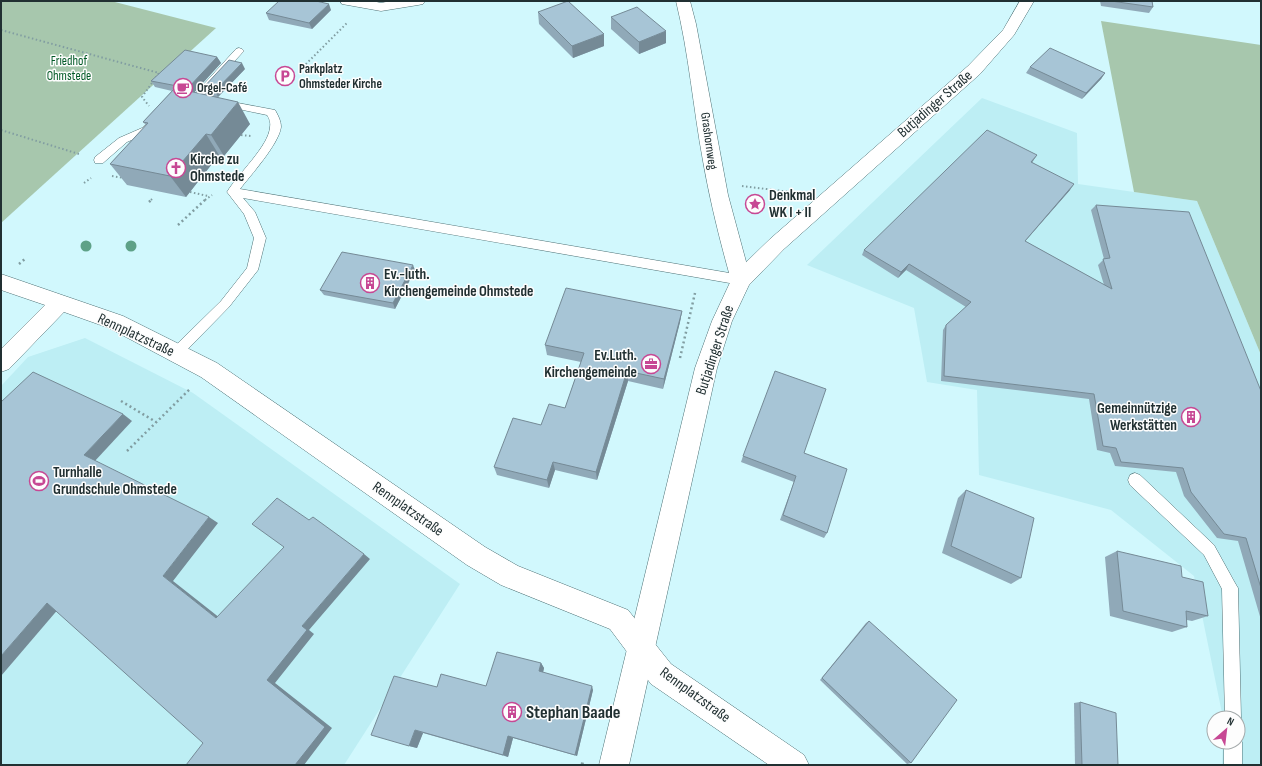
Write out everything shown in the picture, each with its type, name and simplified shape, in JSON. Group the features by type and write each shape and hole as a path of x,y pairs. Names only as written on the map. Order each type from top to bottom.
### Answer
{"street":[{"path":"347,1 372,4 418,1"},
{"name":"Grashornweg","path":"683,1 689,21 700,74 716,183 741,280"},
{"name":"Butjadinger Straße","path":"614,765 706,368 722,321 741,280 777,244 974,70 1009,32 1027,1"},
{"name":"Rennplatzstraße","path":"1,282 116,322 209,370 483,560 510,576 619,619 661,674 794,765"},
{"path":"1,363 60,303"}],"lane":[{"path":"196,98 239,51"},
{"path":"182,101 196,98 270,112 276,121 276,129 271,139 232,192"},
{"path":"99,160 123,140 146,130 159,117"},
{"path":"232,192 741,280"},
{"path":"176,353 225,304 252,270 260,238 249,212 232,192"},
{"path":"1135,480 1209,550 1230,588 1233,710"},
{"path":"1233,750 1233,765"}],"path":[{"path":"303,67 372,4"},
{"path":"1,30 159,73 142,97"},
{"path":"1,130 82,155"},
{"path":"716,183 802,194"},
{"path":"190,192 209,196 232,192"},
{"path":"178,225 194,212 209,196"},
{"path":"149,202 152,199"},
{"path":"127,451 209,370"},
{"path":"121,401 156,422"}],"shaded area":[{"path":"982,98 1077,133 1078,184 1197,201 1261,355 1261,765 1222,765 1223,750 1246,750 1246,710 1221,710 1194,576 1111,510 979,475 977,390 927,382 914,308 807,265"},
{"path":"85,338 193,393 460,584 344,765 1,765 1,386 28,357"}],"green space":[{"name":"Friedhof Ohmstede","path":"1,1 111,1 216,28 1,223"},
{"path":"1101,21 1261,45 1261,355 1197,201 1134,192"}],"building":[{"path":"279,1 316,1 329,4 309,23 266,13"},
{"path":"568,1 604,34 572,46 538,12"},
{"path":"1111,1 1152,1 1153,7"},
{"path":"637,7 666,31 639,42 611,17"},
{"path":"1050,48 1105,73 1086,93 1030,67"},
{"path":"185,50 217,57 188,88 151,81"},
{"path":"229,60 242,63 215,91 202,89"},
{"path":"175,88 238,102 211,135 206,134 170,176 110,164 148,123 143,122"},
{"path":"987,130 1037,155 1031,162 1074,184 1025,241 1112,289 1103,259 1110,258 1096,205 1189,212 1261,391 1261,588 1246,538 1224,534 1191,492 1183,468 1121,462 1116,448 1103,446 1094,394 944,376 946,325 971,302 909,264 901,272 864,250"},
{"name":"Ev.-luth. Kirchengemeinde Ohmstede","path":"342,252 413,265 393,303 320,290"},
{"path":"566,288 682,311 664,379 627,371 596,472 553,462 547,480 494,467 513,418 541,425 549,404 565,408 584,353 545,345"},
{"path":"775,371 826,389 804,453 847,469 827,533 783,515 796,476 743,456"},
{"path":"33,372 123,414 84,455 209,517 163,576 216,618 284,547 252,524 277,498 309,520 313,517 364,554 302,626 307,630 267,680 325,727 295,765 186,765 203,743 47,603 1,656 1,402"},
{"path":"966,490 1034,518 1021,578 951,546"},
{"path":"1117,551 1181,566 1182,577 1203,582 1208,616 1186,611 1187,627 1123,611"},
{"path":"869,621 957,700 911,763 822,678"},
{"name":"Stephan Baade","path":"497,652 541,663 539,671 592,686 575,755 508,736 503,755 415,730 409,746 371,735 394,676 437,687 441,674 486,686"},
{"path":"1080,702 1116,713 1118,765 1082,765"}],"place":[{"name":"Parkplatz Ohmsteder Kirche","path":"285,76"},
{"name":"Orgel-Café","path":"183,88"},
{"name":"Kirche zu Ohmstede","path":"176,168"},
{"name":"Denkmal WK I + II","path":"755,204"},
{"name":"Ev.-luth. Kirchengemeinde Ohmstede","path":"370,283"},
{"name":"Ev.Luth. Kirchengemeinde","path":"651,364"},
{"name":"Gemeinnützige Werkstätten","path":"1191,417"},
{"name":"Turnhalle Grundschule Ohmstede","path":"39,481"},
{"name":"Stephan Baade","path":"512,712"}]}
